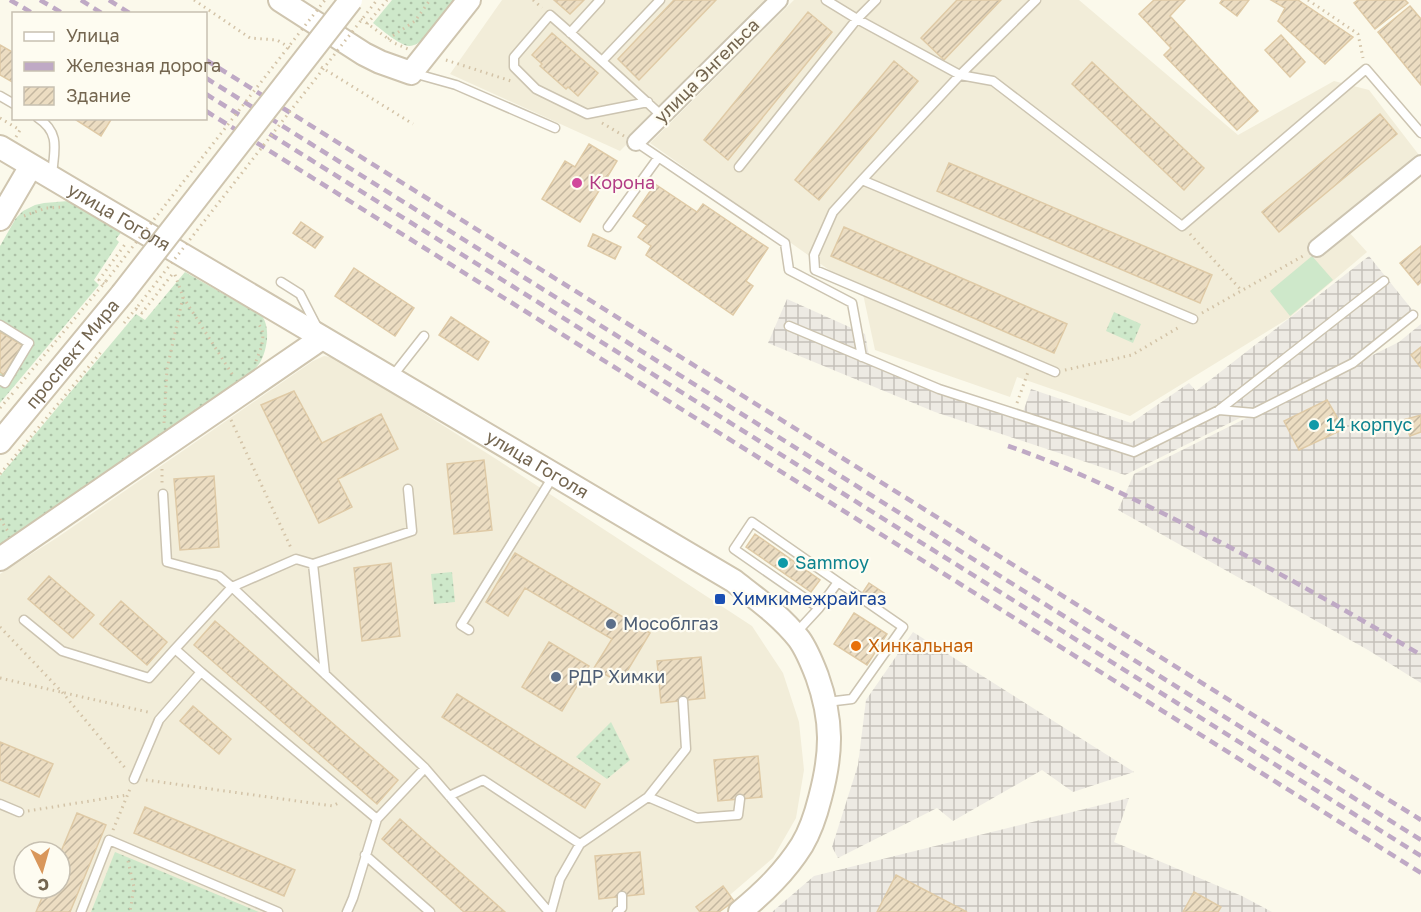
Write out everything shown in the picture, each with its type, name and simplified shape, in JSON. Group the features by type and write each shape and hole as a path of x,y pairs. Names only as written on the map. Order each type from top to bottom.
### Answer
{"street":[{"path":"280,0 364,54 411,73 469,0"},
{"name":"проспект Мира","path":"0,442 121,295 351,0"},
{"name":"улица Энгельса","path":"636,142 779,0"},
{"name":"улица Гоголя","path":"0,147 734,581 786,624 801,641 811,661 825,702 829,732 829,760 816,814 809,830 789,863 766,891 740,912"},
{"path":"1317,248 1421,164"},
{"path":"0,219 31,166"},
{"path":"1,558 322,338"}],"lane":[{"path":"570,33 600,0"},
{"path":"602,61 660,0"},
{"path":"826,0 960,75 993,81 1182,226 1366,69 1421,133"},
{"path":"739,167 858,19 876,0"},
{"path":"1036,0 960,75 833,212 814,255 815,270 1055,372"},
{"path":"648,102 587,114 536,89 514,67 514,57 550,15 648,102 662,116"},
{"path":"411,73 456,85 555,128"},
{"path":"41,120 47,124 55,137 52,178"},
{"path":"636,142 785,243 789,270 852,303 862,357"},
{"path":"608,227 658,158"},
{"path":"862,180 1192,319"},
{"path":"789,326 939,389 1134,452 1219,410 1384,281"},
{"path":"281,282 300,294 322,338"},
{"path":"1219,410 1254,412 1353,363 1413,315"},
{"path":"0,325 29,343 5,383 0,380"},
{"path":"391,378 424,336"},
{"path":"469,630 461,625 554,475"},
{"path":"24,620 62,651 149,678 232,587 296,560 313,564 412,531 408,489"},
{"path":"163,494 167,562 219,576 232,587 425,768 550,912"},
{"path":"819,608 734,549 752,522 903,627 852,699 825,702"},
{"path":"313,564 325,674"},
{"path":"795,634 819,608 838,582"},
{"path":"175,649 376,819"},
{"path":"134,779 159,720 201,672"},
{"path":"550,912 560,879 580,844 648,797 686,749 683,700"},
{"path":"346,912 376,819 425,768"},
{"path":"449,796 483,780 580,844"},
{"path":"648,797 697,818 738,815 740,799"},
{"path":"0,804 19,812"},
{"path":"81,912 110,840 278,912"},
{"path":"365,855 430,912"},
{"path":"617,912 622,908 622,896"}],"path":[{"path":"119,330 121,295 325,0"},
{"path":"0,408 121,295 377,0"},
{"path":"368,24 387,0"},
{"path":"388,39 415,21 430,0"},
{"path":"1308,0 1358,34 1366,69"},
{"path":"587,114 636,142"},
{"path":"1182,226 1242,291"},
{"path":"124,245 99,280 142,313 174,272 183,297 236,381"},
{"path":"163,494 167,369 183,297"},
{"path":"0,474 104,348"},
{"path":"1013,413 1032,362"},
{"path":"224,405 296,560"},
{"path":"0,627 62,692 134,779 333,806 349,796"},
{"path":"0,678 163,716"},
{"path":"110,840 134,779"},
{"path":"19,812 127,795"},
{"path":"125,847 134,886 130,912"}],"shaded area":[{"path":"502,0 769,0 620,151 450,74"},
{"path":"794,0 1079,0 1238,135 1334,81 1369,90 1419,155 1339,221 1367,252 1289,318 1130,416 1017,377 1010,397 875,350 863,294 650,143"},
{"path":"1369,256 1418,317 1373,352 1125,475 935,412 768,343 787,299 865,334 869,356 939,384 1023,412 1031,389 1131,423 1189,383 1196,391"},
{"path":"1421,324 1421,683 1368,650 1118,510 1134,474 1399,342"},
{"path":"324,356 336,358 493,457 752,626 783,673 799,722 804,770 796,818 773,858 710,912 0,912 0,574 58,537 313,361"},
{"path":"913,632 1134,772 1073,792 1042,770 953,821 937,808 838,858 832,847 858,765 866,700"},
{"path":"1129,798 1114,842 1242,896 1272,912 772,912 814,876"}],"green space":[{"path":"392,0 456,0 428,35 415,45 409,46 395,40 373,23"},
{"path":"68,201 77,203 123,230 116,239 119,242 94,280 99,285 0,403 0,246 16,218 23,211 44,203"},
{"path":"1312,256 1333,280 1290,316 1270,291"},
{"path":"185,272 262,316 265,321 267,340 259,364 249,376 0,548 0,476 136,314 145,320"},
{"path":"1114,312 1141,324 1133,343 1106,331"},
{"path":"452,572 455,602 434,604 431,574"},
{"path":"611,722 630,760 607,779 576,757"},
{"path":"115,852 259,912 91,912"}],"building":[{"path":"554,0 584,0 570,14"},
{"path":"674,0 716,0 639,80 618,59"},
{"path":"957,0 1001,0 944,60 921,38"},
{"path":"1154,0 1185,0 1170,16 1258,111 1237,130 1164,55 1171,48 1139,14"},
{"path":"1222,0 1249,0 1237,16 1220,3"},
{"path":"1271,0 1298,0 1353,37 1325,64 1278,21 1285,8"},
{"path":"1358,0 1405,0 1408,3 1375,29 1354,3"},
{"path":"1410,6 1421,19 1421,85 1378,32"},
{"path":"808,12 832,32 728,160 704,140"},
{"path":"552,33 598,73 578,96 568,87 566,89 540,66 542,64 532,55"},
{"path":"1281,35 1305,62 1290,77 1265,50"},
{"path":"0,45 12,52 12,82 0,75"},
{"path":"894,61 918,81 819,200 795,180"},
{"path":"1092,62 1204,168 1184,190 1072,84"},
{"path":"1380,114 1397,134 1279,232 1262,212"},
{"path":"76,120 111,120 101,136"},
{"name":"Корона","path":"589,144 617,161 580,222 542,199 565,161 575,167"},
{"path":"949,163 1212,275 1200,303 937,191"},
{"path":"655,184 697,212 703,204 768,248 746,281 753,286 733,315 646,255 651,246 638,237 647,225 633,216"},
{"path":"301,222 323,237 315,248 293,233"},
{"path":"844,227 1067,324 1054,353 831,256"},
{"path":"593,234 621,247 615,259 588,246"},
{"path":"1421,246 1421,282 1418,285 1400,263"},
{"path":"354,268 414,308 395,336 335,296"},
{"path":"451,317 489,342 478,360 439,335"},
{"path":"0,332 22,345 4,375 0,372"},
{"path":"1421,347 1421,368 1411,355"},
{"path":"294,391 322,443 381,414 398,449 338,479 352,507 319,523 261,405"},
{"name":"14 корпус","path":"1327,400 1344,429 1299,450 1284,421"},
{"path":"1421,415 1421,432 1410,436 1403,420"},
{"path":"484,460 492,530 454,534 447,464"},
{"path":"214,476 219,547 180,550 174,479"},
{"name":"Sammoy","path":"755,534 820,580 811,592 746,547"},
{"name":"Мособлгаз","path":"515,553 650,633 620,683 594,668 612,639 525,588 508,616 486,602"},
{"path":"391,563 400,636 362,641 354,568"},
{"path":"49,576 94,615 73,638 28,599"},
{"path":"869,583 884,593 879,602 863,592"},
{"path":"121,601 167,642 147,665 100,624"},
{"path":"854,613 887,634 867,665 834,644"},
{"path":"215,621 398,780 377,804 194,645"},
{"name":"РДР Химки","path":"549,642 589,666 562,711 522,687"},
{"path":"701,657 705,698 661,703 657,661"},
{"path":"457,694 600,784 585,808 442,717"},
{"path":"193,706 231,739 219,754 180,721"},
{"path":"0,742 53,764 39,797 0,780"},
{"path":"758,756 762,797 718,801 714,760"},
{"path":"145,807 295,870 284,896 134,833"},
{"path":"77,813 106,825 70,912 36,912 41,900 72,900 72,840 66,840"},
{"path":"400,819 505,912 464,912 382,839"},
{"path":"640,852 644,894 599,899 595,856"},
{"path":"896,875 967,912 877,912"},
{"path":"723,886 734,901 719,912 700,912 696,907"},
{"path":"1194,892 1221,907 1218,912 1183,912"}],"railway":[{"path":"10,0 31,12"},
{"path":"40,0 61,12"},
{"path":"81,0 100,12"},
{"path":"109,0 128,12"},
{"path":"207,61 1421,820"},
{"path":"207,79 1421,840"},
{"path":"207,95 1421,856"},
{"path":"207,112 1421,873"},
{"path":"1008,446 1082,475 1222,543 1421,655"}],"place":[{"name":"Корона","path":"577,183"},
{"name":"14 корпус","path":"1314,425"},
{"name":"Sammoy","path":"783,563"},
{"name":"Химкимежрайгаз","path":"720,599"},
{"name":"Мособлгаз","path":"611,624"},
{"name":"Хинкальная","path":"856,646"},
{"name":"РДР Химки","path":"556,677"}]}
